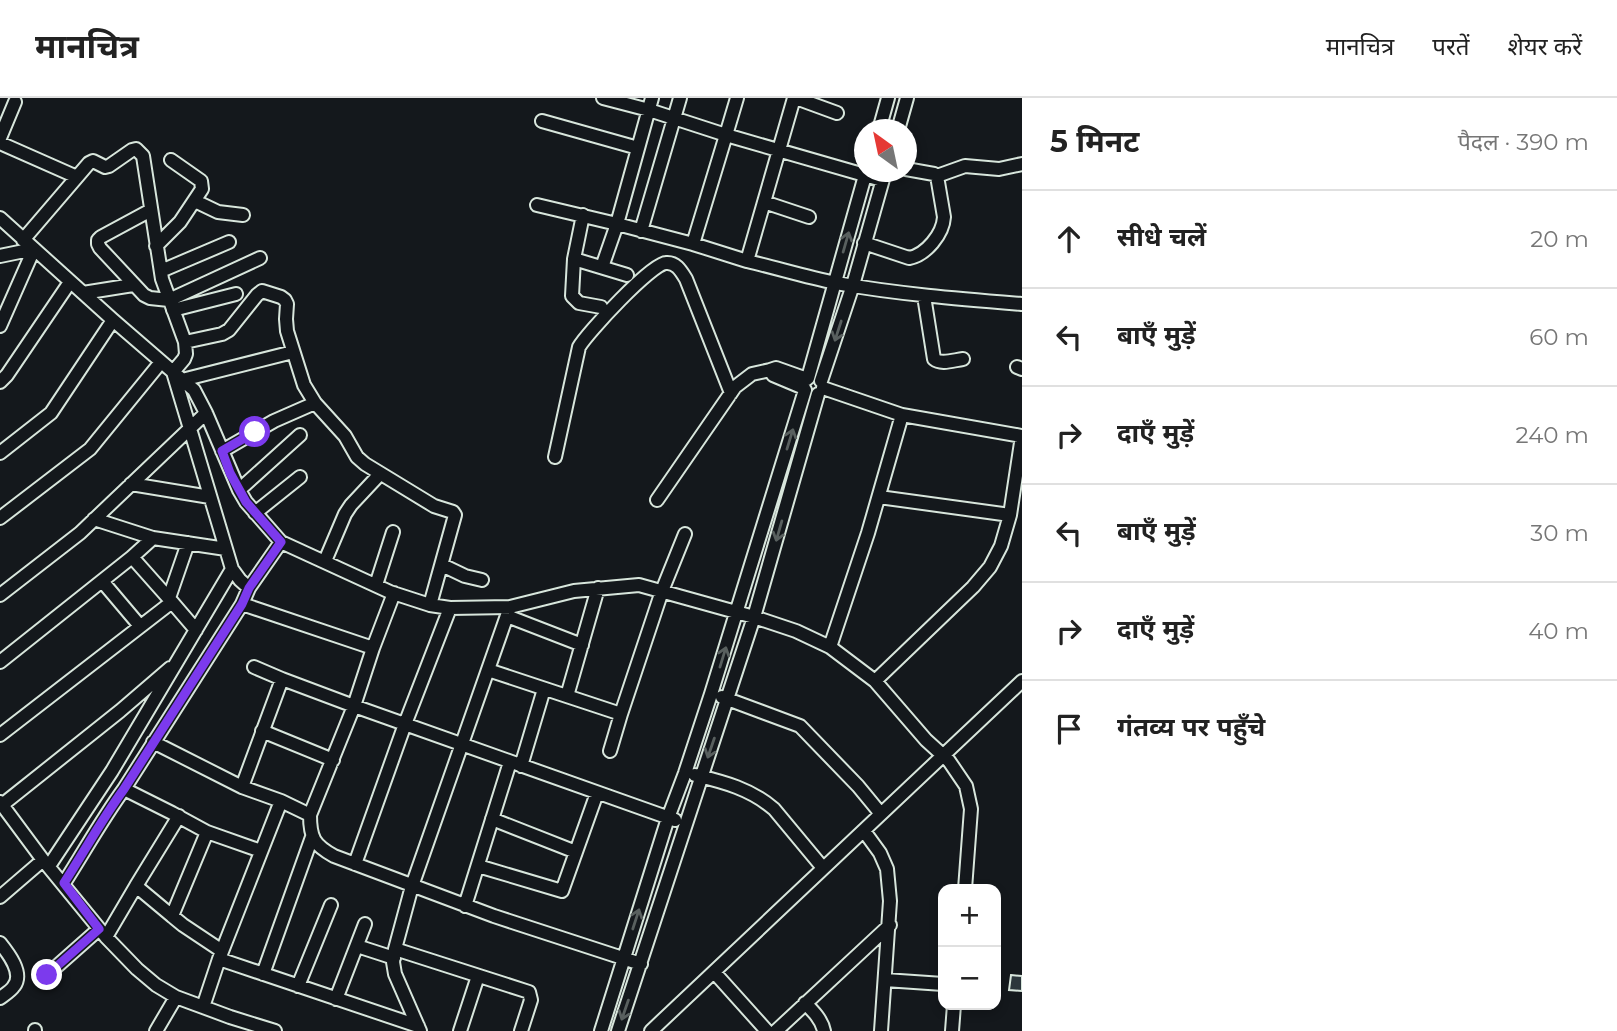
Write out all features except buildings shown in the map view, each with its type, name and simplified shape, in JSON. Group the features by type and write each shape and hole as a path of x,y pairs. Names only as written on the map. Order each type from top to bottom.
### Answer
{"street":[{"path":"604,98 651,104 674,118 726,135 854,170"},
{"path":"641,230 680,98"},
{"path":"693,244 737,98"},
{"path":"747,261 795,98 837,113"},
{"path":"882,119 888,98"},
{"path":"901,119 907,98"},
{"path":"15,102 0,141 77,177"},
{"path":"601,267 617,224 651,104"},
{"path":"542,121 638,148"},
{"path":"0,326 29,244 77,177 93,160 104,167 108,166 136,149 143,156 160,271 184,342 186,354 177,376 189,429 232,569 249,588"},
{"path":"156,246 180,222 202,189 201,181 171,160"},
{"path":"917,171 937,176 965,166 999,169 1022,164"},
{"path":"864,243 909,258 921,255 944,223 937,176"},
{"path":"618,1031 754,617 835,282 863,182"},
{"path":"601,1031 668,818 812,386 853,285 882,182"},
{"path":"195,201 218,212 243,215"},
{"path":"764,202 808,217"},
{"path":"537,205 835,282 924,296 1022,304"},
{"path":"151,210 98,240 100,248 133,285 144,295 171,305 236,294"},
{"path":"583,215 574,259 572,296 579,303 600,307"},
{"path":"0,218 194,390 239,490 281,542 394,593 430,605 509,612 582,645"},
{"path":"160,271 229,242"},
{"path":"0,256 29,244"},
{"path":"171,305 260,258"},
{"path":"574,259 627,275"},
{"path":"555,457 579,347 597,325 659,264 666,262 678,267 686,279 731,393"},
{"path":"0,382 70,282"},
{"path":"83,293 133,285"},
{"path":"184,342 229,330 262,291 285,300 287,331 304,385 345,436 356,457 434,506 449,510 455,515 430,605"},
{"path":"924,296 934,359 937,362 963,359"},
{"path":"0,453 51,413 113,320"},
{"path":"177,376 293,352"},
{"path":"0,518 90,449 161,362"},
{"path":"657,500 735,387 757,372 770,370 773,375 902,415 1022,436 1010,515 1001,546 990,567 973,587 875,681"},
{"path":"222,451 274,421 316,403"},
{"path":"0,595 80,533 206,413"},
{"path":"830,647 902,415"},
{"path":"239,490 300,435"},
{"path":"325,561 345,514 380,474"},
{"path":"255,513 300,477"},
{"path":"131,484 210,497"},
{"path":"879,496 1010,515"},
{"path":"94,519 153,538 226,549"},
{"path":"376,585 393,532"},
{"path":"610,751 662,591 685,534"},
{"path":"0,663 153,538"},
{"path":"64,883 108,810 242,604 249,588 281,542"},
{"path":"0,735 170,600 188,543"},
{"path":"132,557 196,630"},
{"path":"442,565 465,576 482,580"},
{"path":"0,897 46,863 112,771 232,569"},
{"path":"103,581 140,626"},
{"path":"509,612 574,591 639,585 737,611 796,631 830,647 875,681 926,740 949,761 966,786 971,808 965,884"},
{"path":"566,696 598,588"},
{"path":"394,593 354,706 310,815 310,830 320,848 334,856 465,906 640,964"},
{"path":"242,604 373,648"},
{"path":"355,864 450,608"},
{"path":"419,1029 395,974 394,953 412,886 509,612"},
{"path":"177,663 1,804 103,933 156,985 176,997 275,1031"},
{"path":"254,667 461,745 685,823"},
{"path":"488,670 621,714"},
{"path":"242,787 282,679"},
{"path":"652,1031 1022,681"},
{"path":"465,906 492,819 544,689"},
{"path":"711,694 800,726 881,814"},
{"path":"262,732 333,760"},
{"path":"153,742 242,787 310,815"},
{"path":"685,773 736,785 764,801 774,809 823,869"},
{"path":"124,789 207,832 261,851"},
{"path":"478,866 562,891 597,793"},
{"path":"203,1007 281,801"},
{"path":"47,975 103,933 179,817"},
{"path":"492,819 576,852"},
{"path":"864,831 880,853 887,869 890,901 881,1031"},
{"path":"173,916 207,832"},
{"path":"263,974 313,837"},
{"path":"648,882 665,887"},
{"path":"136,886 221,955 263,974 419,1029"},
{"path":"298,986 331,905"},
{"path":"336,999 365,924"},
{"path":"776,1031 890,925"},
{"path":"0,943 15,967 17,980 0,998"},
{"path":"356,946 394,953 529,992 531,1000 521,1031"},
{"path":"714,972 768,1031"},
{"path":"460,1031 478,976"},
{"path":"886,980 938,984"},
{"path":"156,1031 176,997"},
{"path":"805,1003 818,1017 824,1031"},
{"path":"952,1031 954,1010"},
{"path":"226,1031 230,1017"}],"route":[{"path":"47,975 99,929 64,883 108,810 242,604 249,588 281,542 246,502 230,473 222,451 255,432"}]}
